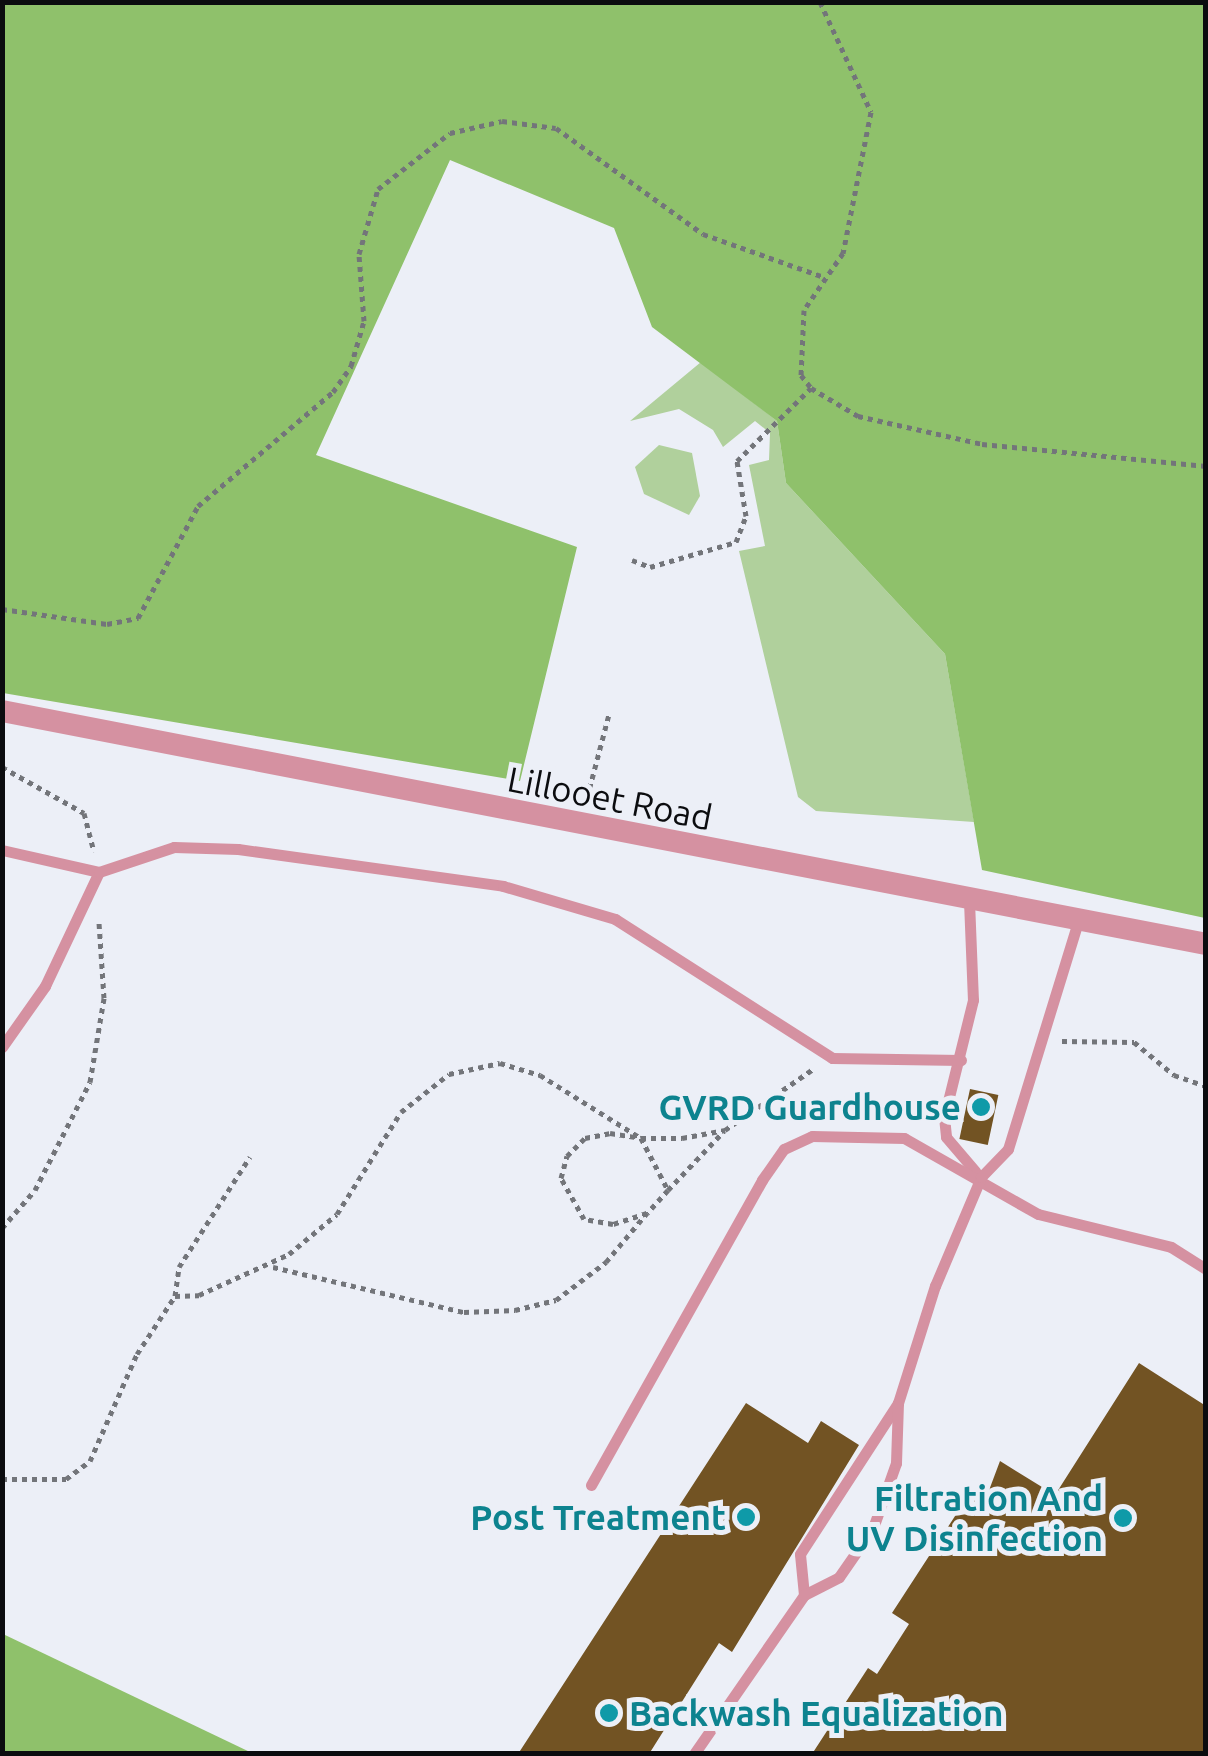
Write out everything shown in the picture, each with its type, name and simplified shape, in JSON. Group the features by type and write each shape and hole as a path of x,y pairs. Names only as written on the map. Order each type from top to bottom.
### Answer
{"street":[{"name":"Lillooet Road","path":"2,711 579,827 1206,944"}],"lane":[{"path":"2,850 99,872 174,847 238,849 503,886 615,919 832,1058 961,1060"},
{"path":"2,1047 45,986 99,872"},
{"path":"969,901 976,969 946,1137 981,1178"},
{"path":"804,1594 800,1554 898,1403 981,1178 1008,1149 1078,922"},
{"path":"591,1486 784,1149 844,1133 904,1138 981,1178 1038,1214 1171,1247 1206,1269"},
{"path":"694,1754 804,1594 839,1578 873,1528 896,1463 898,1403"}],"path":[{"path":"820,2 870,112 843,253 804,310 798,345 801,375 812,388 858,416 982,444 1206,466"},
{"path":"2,609 107,624 138,618 198,506 333,392 351,366 364,321 359,254 378,189 450,133 502,121 556,128 704,234 824,277"},
{"path":"632,560 650,567 736,542 746,516 737,461 812,388"},
{"path":"579,827 609,714"},
{"path":"2,767 84,813 99,872 104,998 90,1082 35,1190 2,1228"},
{"path":"1059,1041 1134,1042 1174,1075 1206,1086"},
{"path":"273,1266 464,1312 515,1310 556,1300 606,1262 725,1130 832,1058"},
{"path":"175,1296 199,1295 273,1266 337,1214 401,1112 449,1074 500,1063 540,1075 640,1138 668,1190"},
{"path":"647,1213 613,1224 584,1219 561,1178 567,1156 585,1138 640,1138 725,1130"},
{"path":"2,1480 66,1479 90,1460 137,1354 175,1296 180,1267 250,1158"}],"green space":[{"path":"2,3 1205,3 1205,918 982,870 945,654 786,483 777,421 652,327 614,228 450,160 316,455 577,547 520,781 3,693"},
{"path":"701,362 777,421 786,483 945,654 974,822 816,811 798,797 739,551 765,546 749,465 769,460 770,433 755,421 723,447 713,430 679,409 630,421"},
{"path":"659,445 692,453 700,496 689,515 644,494 635,467"},
{"path":"3,1634 252,1753 3,1753"}],"building":[{"name":"GVRD Guardhouse","path":"970,1089 998,1095 988,1145 959,1139"},
{"name":"Filtration And UV Disinfection","path":"1139,1363 1206,1406 1206,1754 812,1754 868,1668 877,1674 909,1624 892,1613 970,1493 985,1501 1000,1461 1055,1495"},
{"path":"746,1403 808,1443 821,1421 859,1445 732,1652 719,1643 649,1754 518,1754"}],"place":[{"name":"GVRD Guardhouse","path":"981,1107"},
{"name":"Post Treatment","path":"746,1517"},
{"name":"Filtration And UV Disinfection","path":"1123,1518"},
{"name":"Backwash Equalization","path":"609,1713"}]}
